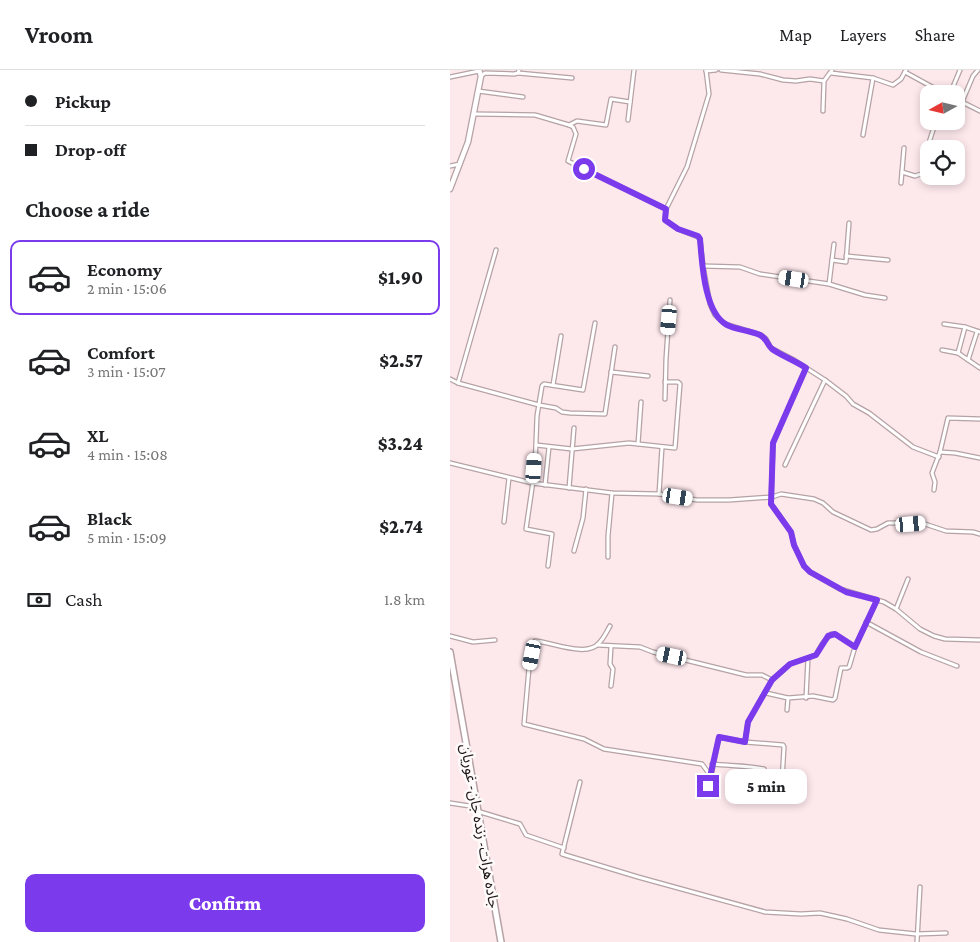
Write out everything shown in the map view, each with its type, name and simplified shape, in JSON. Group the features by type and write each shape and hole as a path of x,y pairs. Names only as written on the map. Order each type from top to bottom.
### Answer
{"main road":[{"path":"450,189 468,142 478,91 479,72"},
{"name":"جاده هرات- زنده جان- غوریان","path":"450,652 500,942"}],"street":[{"path":"628,120 634,70"},
{"path":"716,70 706,70 709,94 686,167 666,209 665,220 678,229 698,236 700,239 710,304 715,315 725,324 760,335 766,339 771,348 826,380 853,404 913,447 940,455 955,453 980,458"},
{"path":"721,70 760,74 783,80 810,79 824,81"},
{"path":"954,85 960,70"},
{"path":"965,95 973,76 978,70"},
{"path":"450,77 479,72 518,71 572,78"},
{"path":"823,112 824,81 832,71 873,78 893,85 897,83 905,71 929,85"},
{"path":"863,136 873,78"},
{"path":"478,91 523,97"},
{"path":"569,125 577,121 606,125 611,99 630,102"},
{"path":"965,104 980,111"},
{"path":"474,114 535,115 569,125 573,127 576,134 568,161 666,209"},
{"path":"902,172 916,176 924,173 924,158 933,130"},
{"path":"901,184 904,148"},
{"path":"450,166 460,164"},
{"path":"832,260 845,262 849,224"},
{"path":"829,284 834,244"},
{"path":"458,383 496,250"},
{"path":"846,256 888,260"},
{"path":"703,266 740,267 760,274 829,284 865,295 884,298"},
{"path":"664,399 670,300"},
{"path":"548,566 552,534 526,529 539,405 543,384 584,389 595,323"},
{"path":"944,324 965,327 978,332 968,360"},
{"path":"958,353 965,327"},
{"path":"553,385 561,336"},
{"path":"450,379 458,383 556,408 562,412 606,414 615,347"},
{"path":"942,350 958,353 980,368"},
{"path":"806,368 773,443 771,504 791,532 794,545 804,566 810,572 840,589 877,600 896,609 920,629 934,636 946,639 980,640"},
{"path":"611,372 648,376"},
{"path":"785,465 826,380"},
{"path":"536,445 572,449 629,443 674,448 676,447 680,384 678,382 665,382"},
{"path":"638,444 641,402"},
{"path":"934,490 935,482 932,473 940,455 948,418 980,419"},
{"path":"569,488 574,428"},
{"path":"545,485 549,447"},
{"path":"659,494 662,447"},
{"path":"450,463 532,483 612,493 659,494 697,500 772,497 781,494 814,499 823,503 832,512 872,530 888,523 922,523 946,531 980,534"},
{"path":"504,522 509,478"},
{"path":"574,551 583,518 586,490"},
{"path":"608,557 612,493"},
{"path":"896,609 908,579"},
{"path":"766,693 788,698 813,696 833,700 841,668 849,667 855,647 877,600"},
{"path":"866,622 921,652 957,666"},
{"path":"610,626 598,644 590,649 579,649 535,641 529,668 524,724 584,739 604,749 702,764 710,775"},
{"path":"745,742 748,722 772,680 790,664 816,655 822,644 831,634 835,634 855,647"},
{"path":"450,636 473,642 495,640"},
{"path":"598,644 640,647 653,652 746,675 762,675 772,680"},
{"path":"611,646 610,664 613,669 611,686"},
{"path":"806,698 808,658"},
{"path":"787,710 788,698"},
{"path":"708,786 719,737 784,746 781,798"},
{"path":"712,764 740,767 753,766 764,769"},
{"path":"580,782 562,854 765,912 820,913 847,919 880,930 918,934 946,933"},
{"path":"450,803 476,809 520,824 526,834 564,848"},
{"path":"917,942 920,887"}],"route":[{"path":"584,169 666,209 665,220 678,229 698,236 710,304 715,315 725,324 760,335 766,339 771,348 806,368 772,445 771,504 791,532 794,545 804,566 810,572 846,592 877,600 855,647 835,634 831,634 822,644 816,655 790,664 772,680 748,722 745,742 718,738 708,786"}]}
